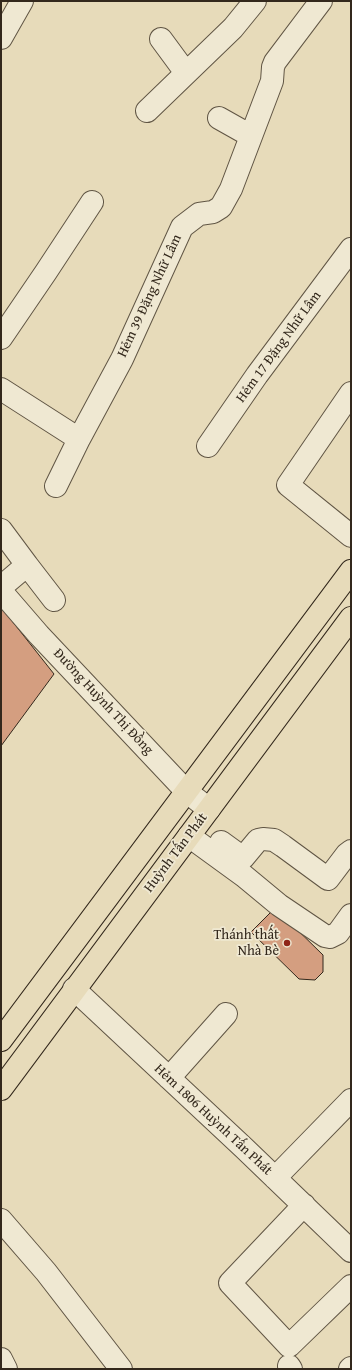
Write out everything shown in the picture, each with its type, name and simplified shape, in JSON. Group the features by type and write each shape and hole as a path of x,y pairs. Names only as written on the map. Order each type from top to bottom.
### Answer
{"main road":[{"name":"Huỳnh Tấn Phát","path":"1,1040 351,571"},
{"name":"Huỳnh Tấn Phát","path":"1,1089 351,618"}],"street":[{"path":"1,38 22,1"},
{"path":"147,111 233,28 255,1"},
{"name":"Hẻm 39 Đặng Nhữ Lâm","path":"56,486 79,439 122,359 182,227 199,214 213,212 221,207 231,189 272,81 275,62 321,1"},
{"path":"161,39 186,73"},
{"path":"219,118 251,136"},
{"path":"1,338 92,202"},
{"name":"Hẻm 17 Đặng Nhữ Lâm","path":"208,446 257,376 351,248"},
{"path":"1,389 79,439"},
{"path":"351,393 288,486 351,536"},
{"path":"1,530 54,600"},
{"path":"1,587 27,565"},
{"name":"Đường Huỳnh Thị Đồng","path":"1,591 39,635 187,792 198,823"},
{"path":"198,823 243,858 258,840 264,838 274,840 328,879 351,851"},
{"path":"198,823 244,876 279,905 325,936 330,937 338,933 351,915"},
{"name":"Hẻm 1806 Huỳnh Tấn Phát","path":"74,989 170,1078 351,1251"},
{"path":"170,1078 226,1014"},
{"path":"275,1178 351,1100"},
{"path":"304,1205 230,1283 289,1346 351,1286"},
{"path":"1,1220 46,1272 121,1369"},
{"path":"1,1359 6,1369"}],"building":[{"path":"1,607 54,674 1,746"},
{"name":"Thánh thất Nhà Bè","path":"275,908 323,955 323,972 315,980 299,979 251,932"}],"place":[{"name":"Thánh thất Nhà Bè","path":"287,943"}]}
